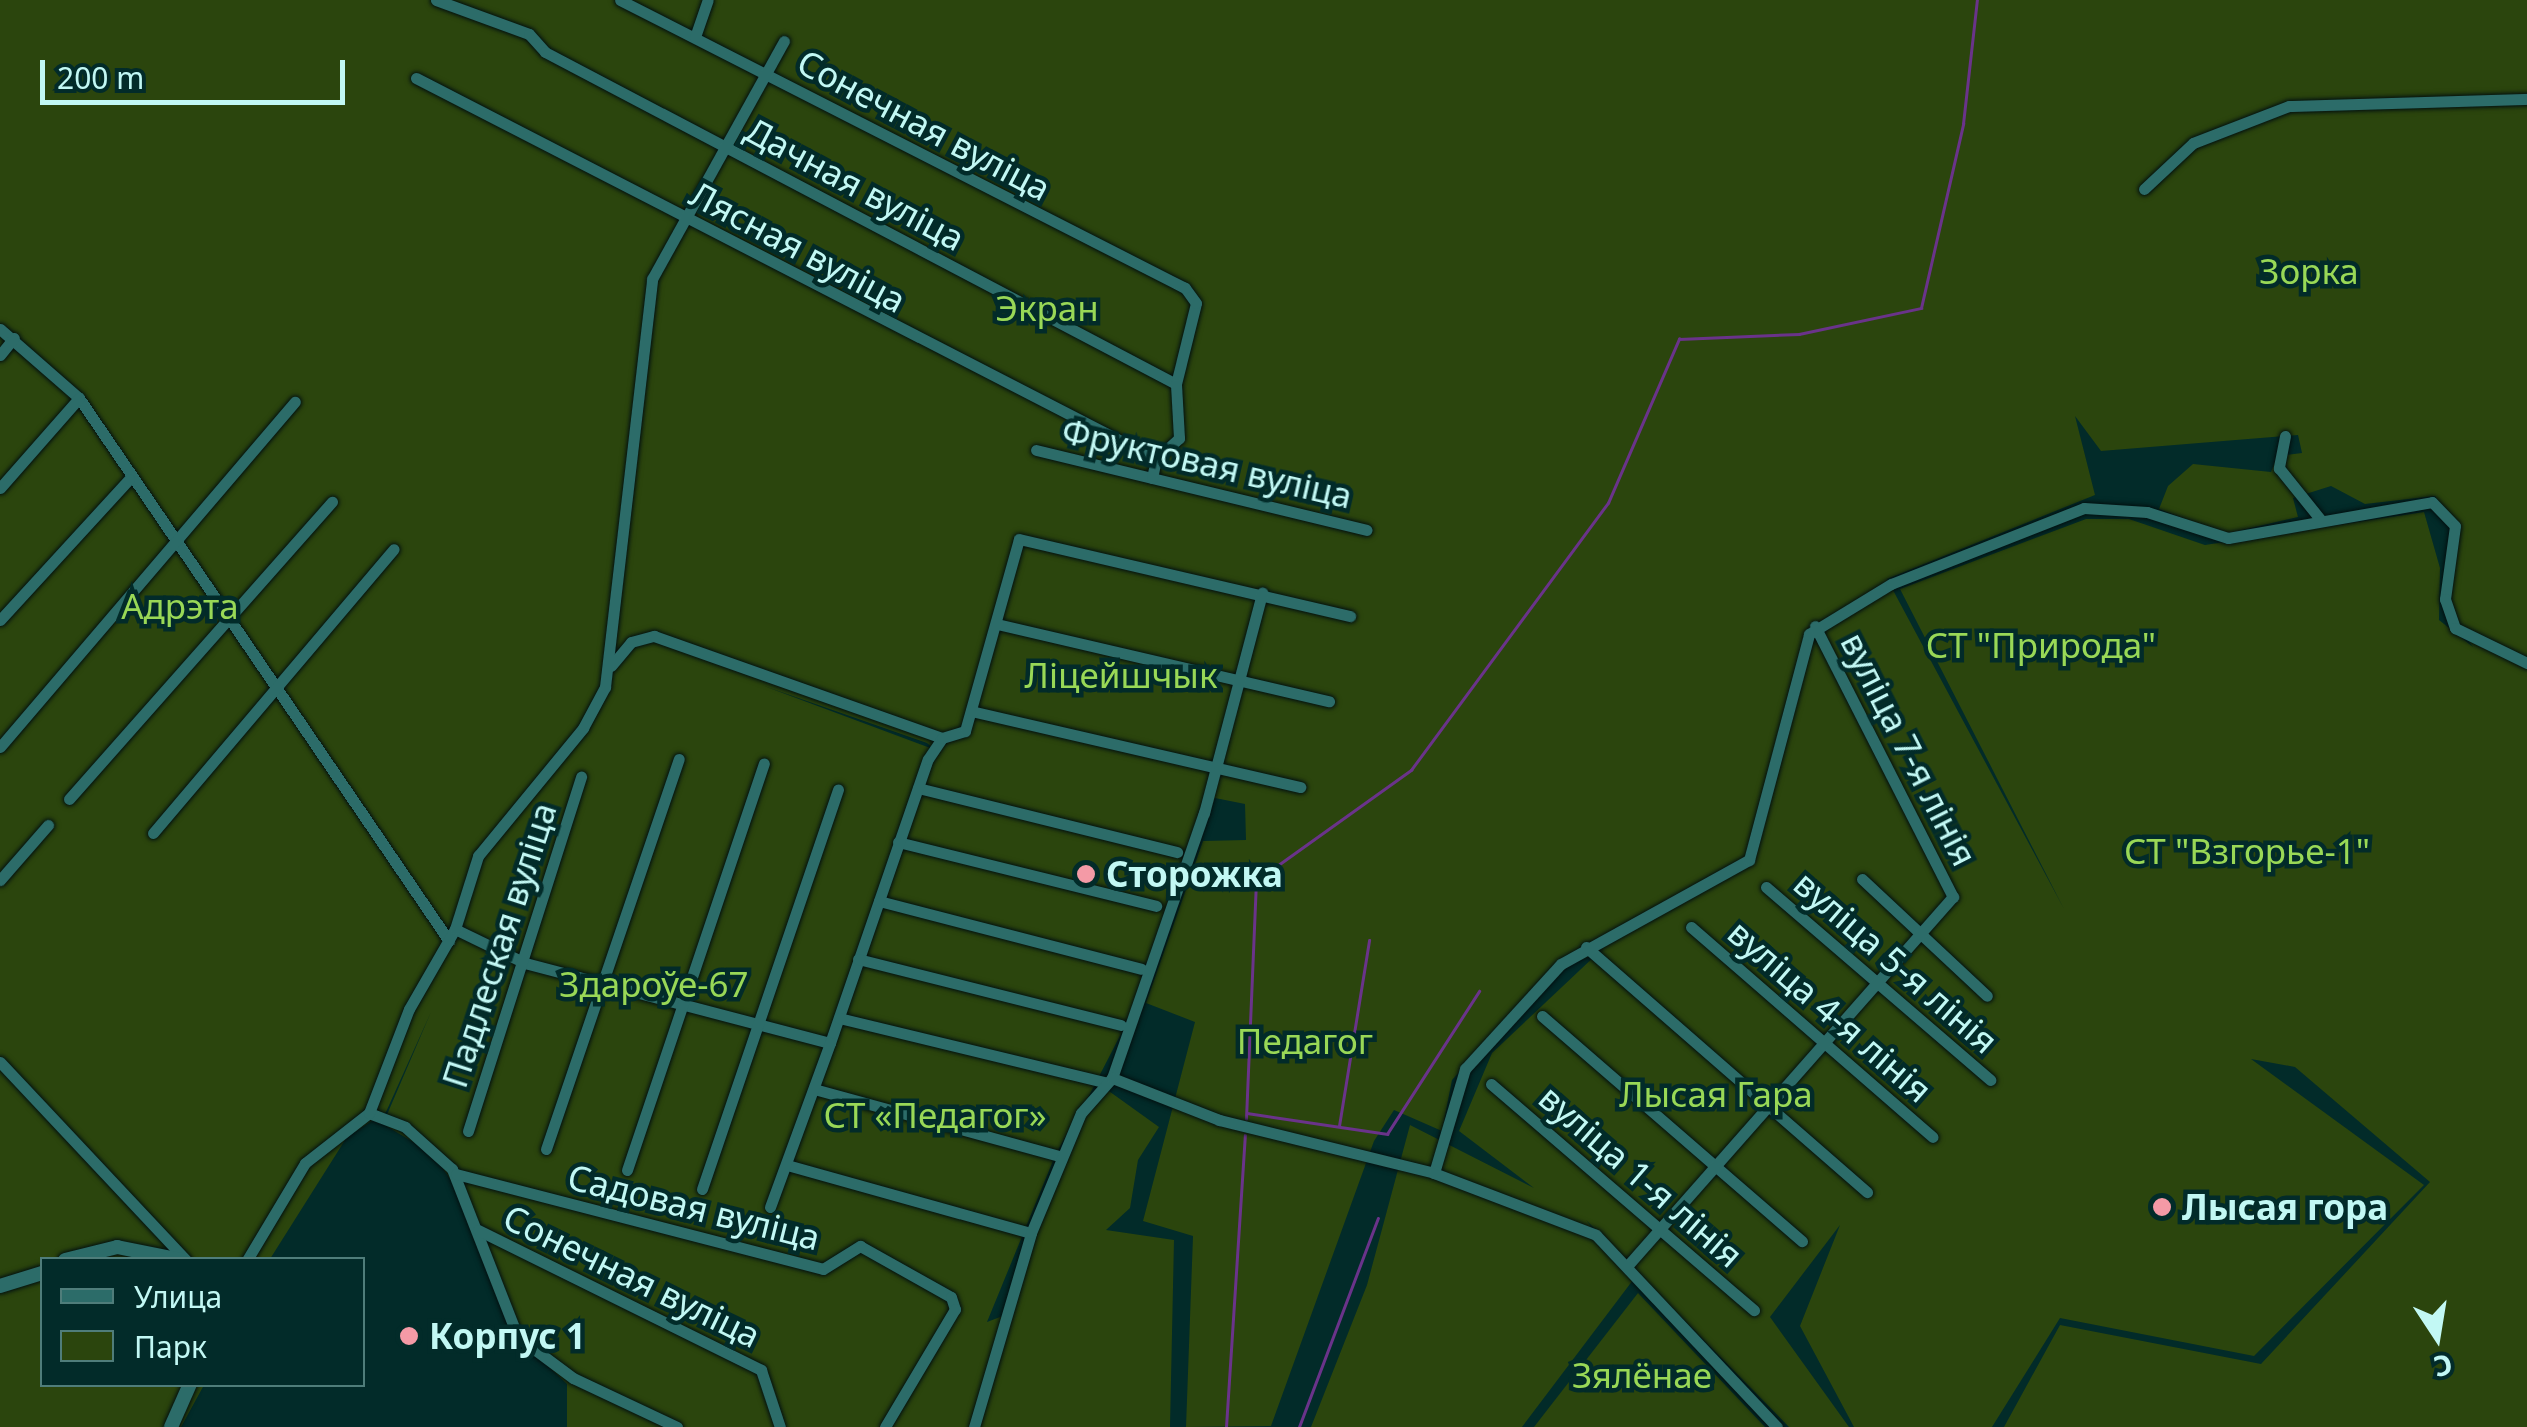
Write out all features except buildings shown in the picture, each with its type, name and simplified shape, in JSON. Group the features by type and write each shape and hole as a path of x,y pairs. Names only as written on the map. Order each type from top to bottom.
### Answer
{"street":[{"name":"Дачная вуліца","path":"436,0 529,34 546,52 1176,384"},
{"name":"Сонечная вуліца","path":"620,0 1185,288 1196,303 1176,384"},
{"path":"694,37 708,0"},
{"path":"611,666 652,279 784,41"},
{"name":"Лясная вуліца","path":"416,78 1156,460"},
{"path":"2144,189 2193,143 2289,106 2527,99"},
{"path":"0,328 79,398 129,478 232,614 449,942"},
{"path":"0,355 14,338"},
{"path":"1152,478 1156,460 1179,438 1176,384"},
{"path":"0,488 79,398"},
{"path":"0,747 178,546 295,402"},
{"path":"2285,436 2279,468 2320,519"},
{"name":"Фруктовая вуліца","path":"1036,450 1366,530"},
{"path":"0,620 129,478"},
{"path":"1434,1174 1465,1069 1586,947 1682,905 1749,860 1814,626 2070,511 2147,512 2228,538 2419,501 2445,509 2455,526 2446,599 2455,628 2527,663"},
{"path":"69,798 332,502"},
{"path":"247,1257 305,1163 368,1112 409,1009 455,929 478,856 583,728 611,666 631,642 654,636 942,738 959,736 971,711 1016,545 1035,538 1350,616"},
{"path":"152,833 280,690 394,548"},
{"path":"974,1427 1031,1234 1062,1157 1108,1080 1212,768 1262,593"},
{"path":"997,624 1329,701"},
{"name":"вуліца 7-я лінія","path":"1814,626 1954,898 1915,936"},
{"path":"971,711 1300,786"},
{"path":"770,1207 898,842 942,738"},
{"path":"546,1149 680,759"},
{"path":"627,1170 764,763"},
{"name":"Падлеская вуліца","path":"468,1131 582,777"},
{"path":"918,788 1177,852"},
{"name":"Садовая вуліца","path":"702,1189 838,790"},
{"path":"0,880 48,825"},
{"path":"898,842 1156,906"},
{"path":"1862,879 1915,936 1987,996"},
{"name":"вуліца 5-я лінія","path":"1766,887 1990,1080"},
{"path":"879,901 1140,969"},
{"name":"вуліца 4-я лінія","path":"1691,927 1933,1137"},
{"path":"455,929 525,963 830,1043"},
{"path":"1629,1264 1915,936"},
{"path":"1586,947 1867,1192"},
{"path":"858,959 1121,1025"},
{"path":"1542,1016 1802,1241"},
{"path":"839,1018 1108,1080 1219,1120 1434,1174 1596,1235 1629,1264 1777,1427"},
{"path":"0,1062 180,1257"},
{"name":"вуліца 1-я лінія","path":"1490,1084 1754,1310"},
{"path":"814,1089 1062,1157"},
{"path":"368,1112 432,1146 456,1174 518,1337 573,1378 676,1427"},
{"path":"787,1165 1031,1234"},
{"name":"Садовая вуліца","path":"456,1174 823,1269 860,1246 955,1300 885,1427"},
{"name":"Сонечная вуліца","path":"478,1230 761,1370 780,1427"},
{"path":"239,1257 254,1242"},
{"path":"75,1257 104,1248 163,1257"},
{"path":"0,1286 40,1274"},
{"path":"170,1427 189,1387"}],"green space":[{"path":"0,0 2527,0 2527,1427 2004,1427 2060,1325 2261,1364 2430,1182 2295,1067 2251,1059 2424,1185 2254,1356 2060,1318 1992,1427 1854,1427 1800,1326 1840,1225 1770,1317 1849,1427 1789,1427 1586,1220 1633,1280 1522,1427 1311,1427 1367,1285 1410,1125 1534,1188 1459,1131 1492,1053 1598,953 1549,973 1452,1080 1442,1131 1394,1110 1374,1141 1271,1426 1186,1427 1193,1236 1143,1221 1195,1022 1146,1003 1203,841 1246,840 1245,804 1215,798 1123,1030 1055,1156 987,1322 1008,1314 1065,1144 1106,1089 1159,1127 1138,1160 1130,1208 1106,1230 1174,1240 1170,1427 567,1427 567,1384 514,1334 454,1185 433,1154 383,1124 431,1012 386,1112 347,1137 271,1257 40,1257 40,1387 203,1387 181,1427 0,1427","holes":["2075,416 2101,451 2298,435 2302,453 2277,456 2271,472 2193,464 2168,486 2159,509 2225,534 2298,517 2293,498 2331,486 2365,504 2435,496 2455,526 2448,615 2473,647 2439,620 2440,568 2424,512 2205,545 2129,519 2086,519 1900,589 2064,909 1887,579 2095,495","764,686 927,743 934,749"]},
{"name":"Зялёнае","path":"1638,1293 1765,1427 1534,1427"}],"waterway":[{"path":"1246,1119 1256,881 1411,770 1608,503 1679,339 1799,334 1921,308 1963,124 1977,0"},
{"path":"1339,1126 1369,940"},
{"path":"1247,1113 1387,1134 1479,991"},
{"path":"1226,1427 1245,1136"},
{"path":"1299,1427 1378,1218"}],"place":[{"name":"Сторожка","path":"1086,874"},
{"name":"Лысая гора","path":"2162,1207"},
{"name":"Корпус 1","path":"409,1336"}],"park label":[{"name":"Зорка","path":"2309,271"},
{"name":"Экран","path":"1047,308"},
{"name":"Адрэта","path":"180,606"},
{"name":"СТ \"Природа\"","path":"2041,645"},
{"name":"Ліцейшчык","path":"1121,675"},
{"name":"СТ \"Взгорье-1\"","path":"2247,851"},
{"name":"Здароўе-67","path":"654,984"},
{"name":"Педагог","path":"1305,1041"},
{"name":"Лысая Гара","path":"1716,1094"},
{"name":"СТ «Педагог»","path":"935,1115"}]}
